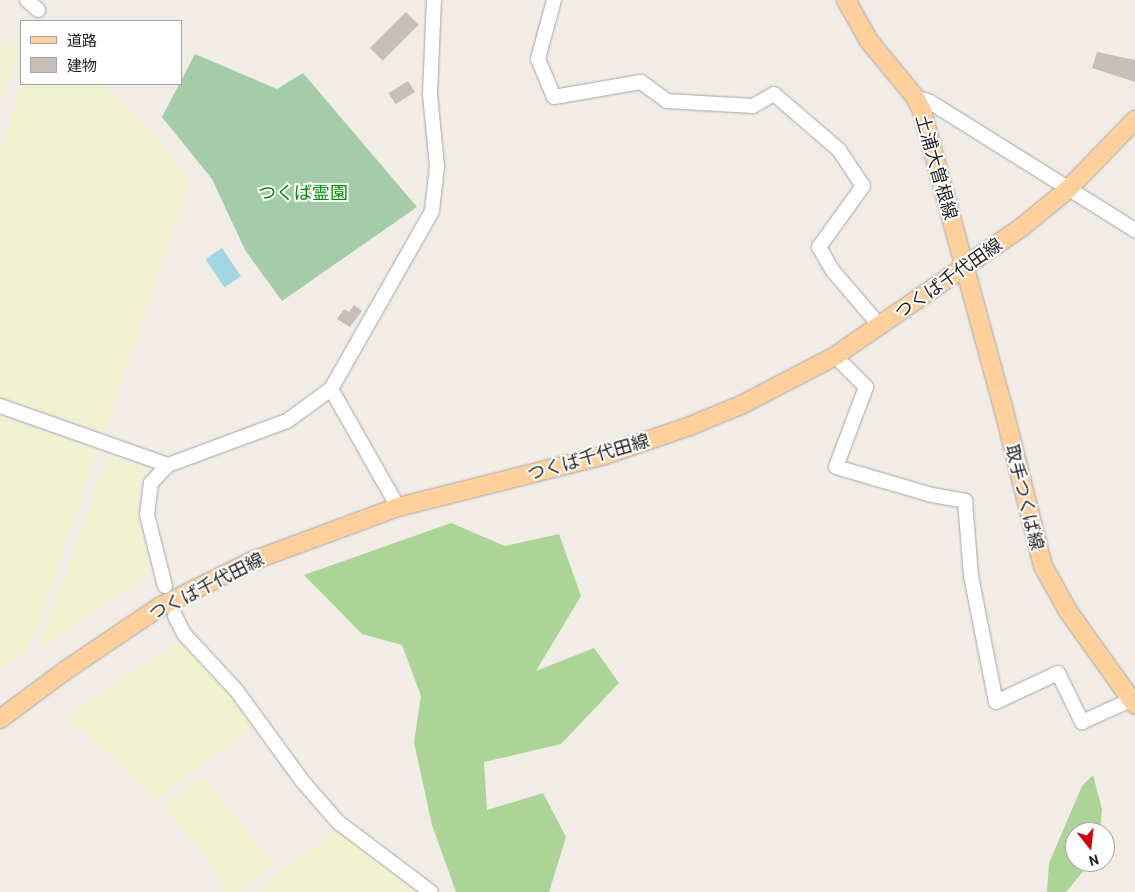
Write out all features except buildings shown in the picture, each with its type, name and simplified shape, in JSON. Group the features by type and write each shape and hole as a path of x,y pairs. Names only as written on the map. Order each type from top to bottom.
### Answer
{"main road":[{"name":"土浦大曽根線","path":"846,0 869,41 915,97 928,129 964,268"},
{"name":"つくば千代田線","path":"0,719 117,635 200,584 299,541 398,507 605,455 690,426 741,405 835,356 1022,227 1067,190 1135,120"},
{"name":"取手つくば線","path":"964,268 1043,566 1068,611 1134,701"}],"street":[{"path":"27,0 38,10"},
{"path":"165,586 147,515 151,483 168,465 287,421 331,389 432,211 437,166 430,94 434,0"},
{"path":"554,0 538,59 554,97 641,82 667,101 752,106 774,94 839,150 863,186 820,247 833,272 880,326"},
{"path":"915,97 930,102 1067,190 1135,230"},
{"path":"835,356 866,387 836,467 932,495 964,501 971,576 996,702 1058,673 1082,722 1134,701"},
{"path":"331,389 398,507"},
{"path":"0,406 168,465"},
{"path":"175,616 184,634 236,690 303,782 338,822 431,892"}],"green space":[{"path":"0,40 20,48 0,104"},
{"name":"つくば霊園","path":"195,54 277,89 303,73 417,207 282,301 245,250 212,179 162,117 179,85 182,85 182,79"},
{"path":"23,85 104,85 153,135 190,181 104,432 0,398 0,152"},
{"path":"0,416 97,450 40,619 24,655 0,667"},
{"path":"109,454 144,468 136,500 150,572 38,650"},
{"path":"451,523 505,546 559,534 581,596 536,671 594,648 619,683 561,744 484,762 487,810 543,793 566,837 549,892 456,892 432,825 414,742 421,696 402,645 362,634 304,575"},
{"path":"173,646 186,646 255,724 155,800 82,730 69,724 68,716"},
{"path":"1093,775 1102,809 1101,822 1067,822 1082,786"},
{"path":"203,776 273,865 238,892 224,892 204,853 162,807"},
{"path":"1065,826 1065,872 1083,872 1066,892 1047,892 1049,863"},
{"path":"332,832 339,832 417,892 256,892"}],"water":[{"path":"222,248 241,276 224,287 205,259"}]}
